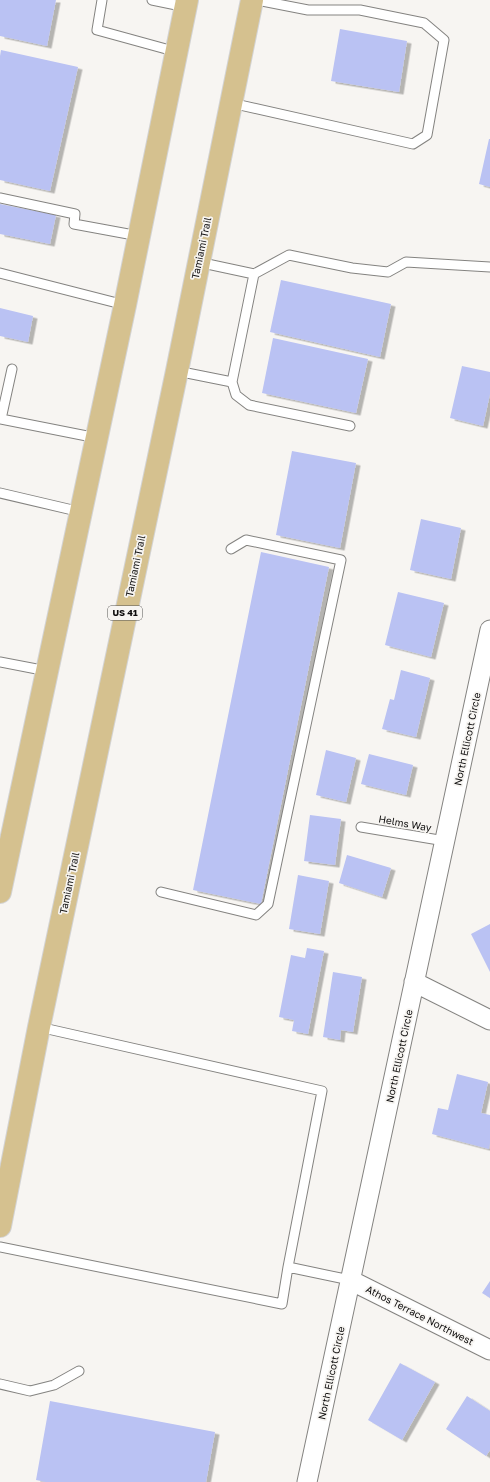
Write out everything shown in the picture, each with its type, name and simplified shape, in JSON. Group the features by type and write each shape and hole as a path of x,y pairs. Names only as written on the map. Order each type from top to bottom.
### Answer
{"main road":[{"name":"Tamiami Trail","path":"0,1226 39,1027 177,371 252,0"},
{"path":"1,880 97,438 187,3"}],"street":[{"name":"North Ellicott Circle","path":"307,1482 445,841 484,687 490,630"},
{"path":"414,982 490,1020"},
{"name":"Athos Terrace Northwest","path":"350,1280 490,1350"}],"lane":[{"path":"102,0 97,30 177,52"},
{"path":"152,0 187,3"},
{"path":"231,103 413,144 427,136 444,40 424,23 360,10 308,10 257,0"},
{"path":"0,198 75,214 74,224 139,236"},
{"path":"198,262 254,274 289,256 352,268 388,272 406,262 490,267"},
{"path":"0,273 125,305"},
{"path":"254,274 232,382 236,395 249,405 350,426"},
{"path":"12,368 1,419 97,438"},
{"path":"177,371 232,382"},
{"path":"0,493 81,512"},
{"path":"161,892 256,915 268,904 341,560 246,540 231,550"},
{"path":"0,662 47,671"},
{"name":"Helms Way","path":"361,827 445,841"},
{"path":"0,1247 282,1304 322,1091 39,1027"},
{"path":"288,1267 350,1280"},
{"path":"0,1384 30,1391 54,1385 78,1370"}],"building":[{"path":"0,0 56,0 47,46 0,36"},
{"path":"340,29 407,41 399,92 331,81"},
{"path":"1,50 78,67 50,191 0,180"},
{"path":"490,139 490,187 479,184"},
{"path":"0,204 56,215 50,244 0,234"},
{"path":"281,280 391,304 380,357 270,332"},
{"path":"0,308 33,316 28,342 0,336"},
{"path":"273,338 368,359 356,413 262,393"},
{"path":"462,366 490,372 490,394 483,426 450,418"},
{"path":"292,451 356,463 340,548 276,535"},
{"path":"421,519 461,528 451,579 410,570"},
{"path":"261,552 329,567 261,904 193,890"},
{"path":"398,592 444,603 431,657 385,645"},
{"path":"401,670 430,678 416,737 382,729 390,699 394,700"},
{"path":"326,750 356,758 346,802 316,795"},
{"path":"369,754 413,765 406,795 361,784"},
{"path":"310,815 341,819 335,865 304,861"},
{"path":"347,855 391,868 382,897 339,883"},
{"path":"298,875 329,881 320,934 289,929"},
{"path":"490,924 490,972 471,934"},
{"path":"307,948 324,951 308,1034 292,1031 294,1020 279,1017 291,955 305,958"},
{"path":"333,972 362,977 353,1032 341,1030 340,1040 323,1037"},
{"path":"457,1074 488,1082 481,1113 490,1115 489,1149 432,1134 438,1108 448,1110"},
{"path":"490,1281 490,1298 482,1293"},
{"path":"400,1363 435,1382 402,1440 368,1420"},
{"path":"467,1396 490,1411 490,1450 486,1456 446,1429"},
{"path":"50,1401 215,1432 206,1482 46,1482 36,1480"}]}
